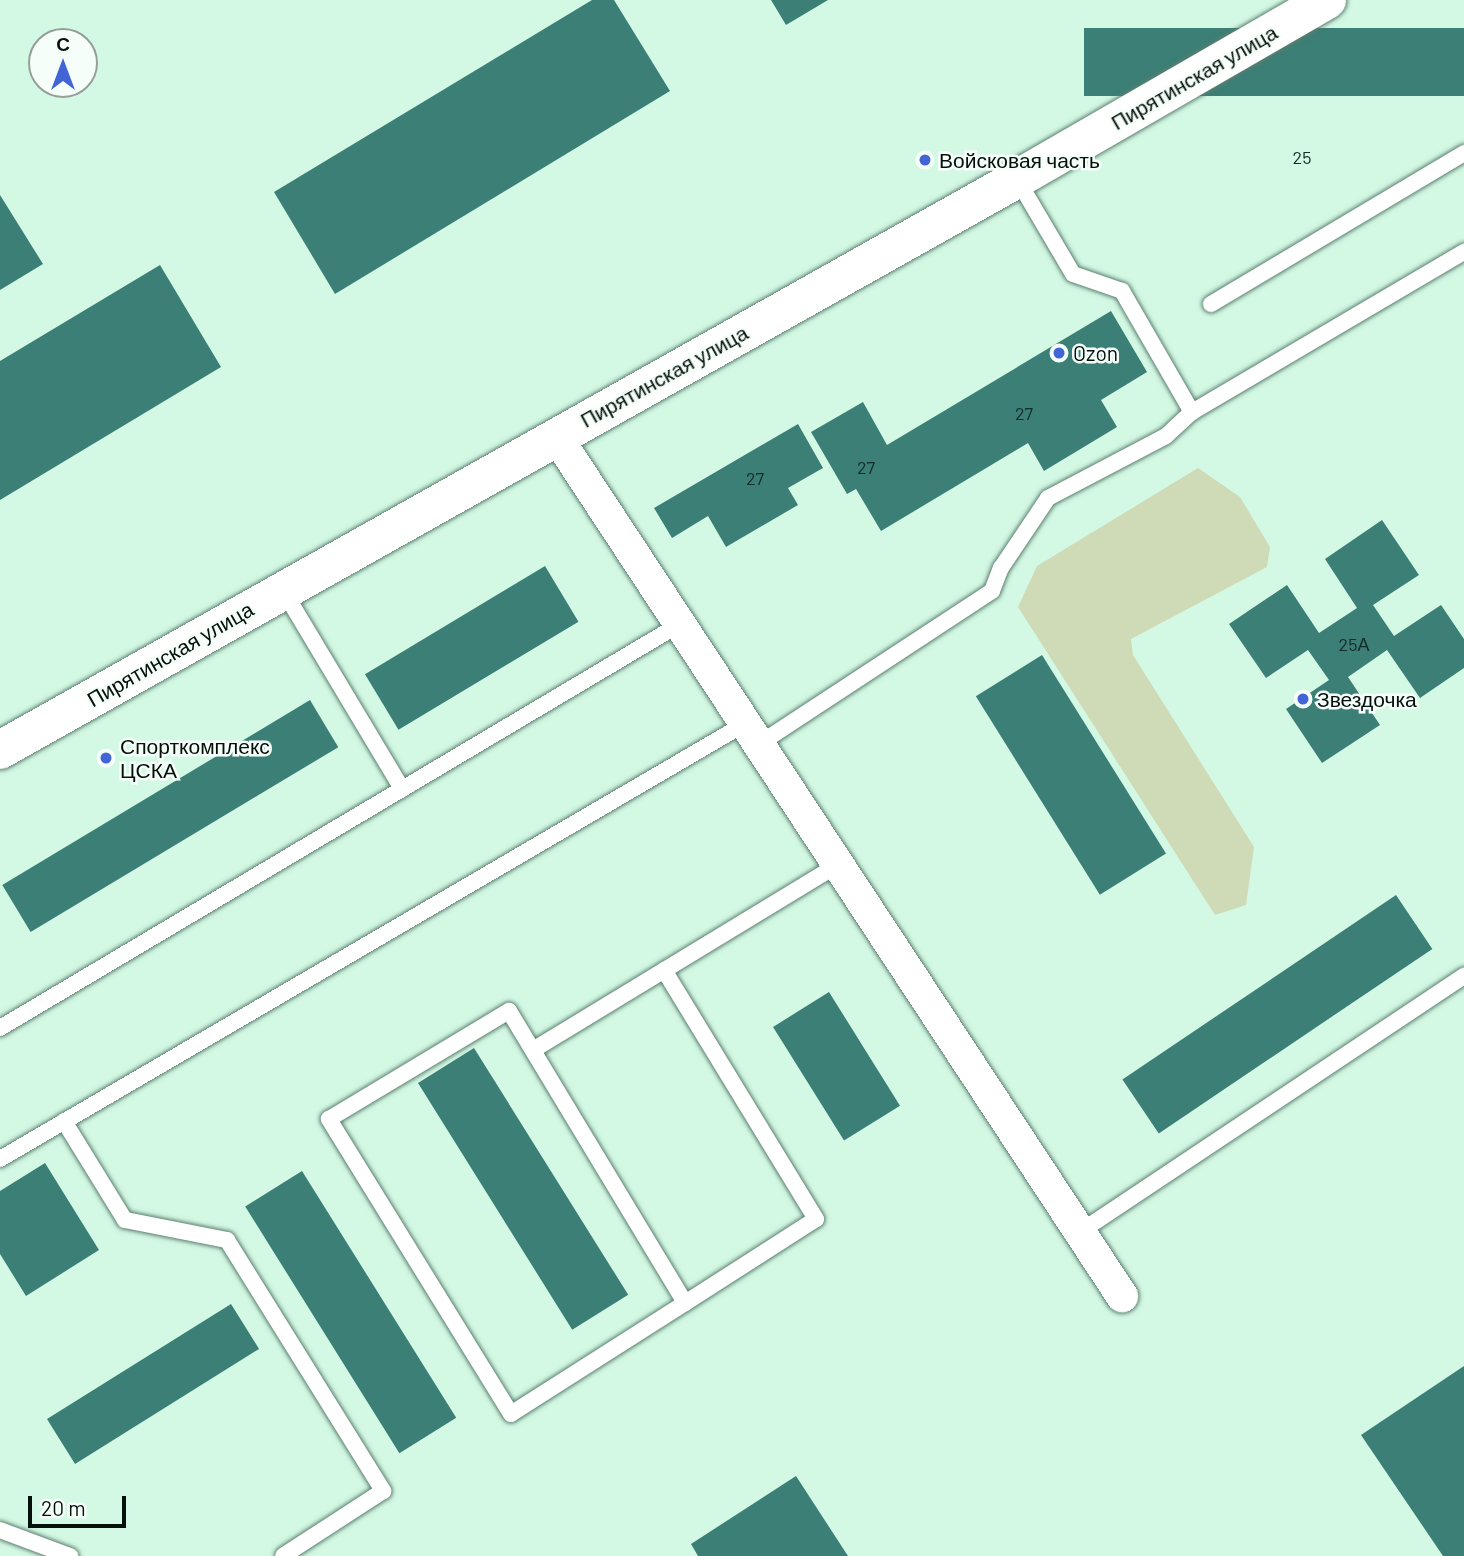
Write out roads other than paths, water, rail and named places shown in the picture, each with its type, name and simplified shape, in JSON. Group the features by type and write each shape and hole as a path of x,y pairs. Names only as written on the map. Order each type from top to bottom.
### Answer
{"street":[{"name":"Пирятинская улица","path":"0,750 1017,179 1327,0"},
{"path":"556,436 1122,1296"}],"lane":[{"path":"1211,303 1464,153"},
{"path":"1017,179 1073,274 1122,291 1192,412"},
{"path":"0,1159 752,734 992,592 1001,568 1048,498 1166,436 1192,412 1464,251"},
{"path":"283,590 402,789"},
{"path":"0,1028 680,624"},
{"path":"533,1050 839,864"},
{"path":"664,970 816,1219 685,1304 511,1414 329,1119 509,1011 685,1304"},
{"path":"1080,1232 1464,976"},
{"path":"64,1121 125,1220 227,1240 383,1491 283,1556"},
{"path":"0,1530 70,1556"}],"place":[{"name":"Войсковая часть","path":"925,160"},
{"name":"Ozon","path":"1059,353"},
{"name":"Звездочка","path":"1303,699"},
{"name":"Спорткомплекс ЦСКА","path":"106,758"}]}
